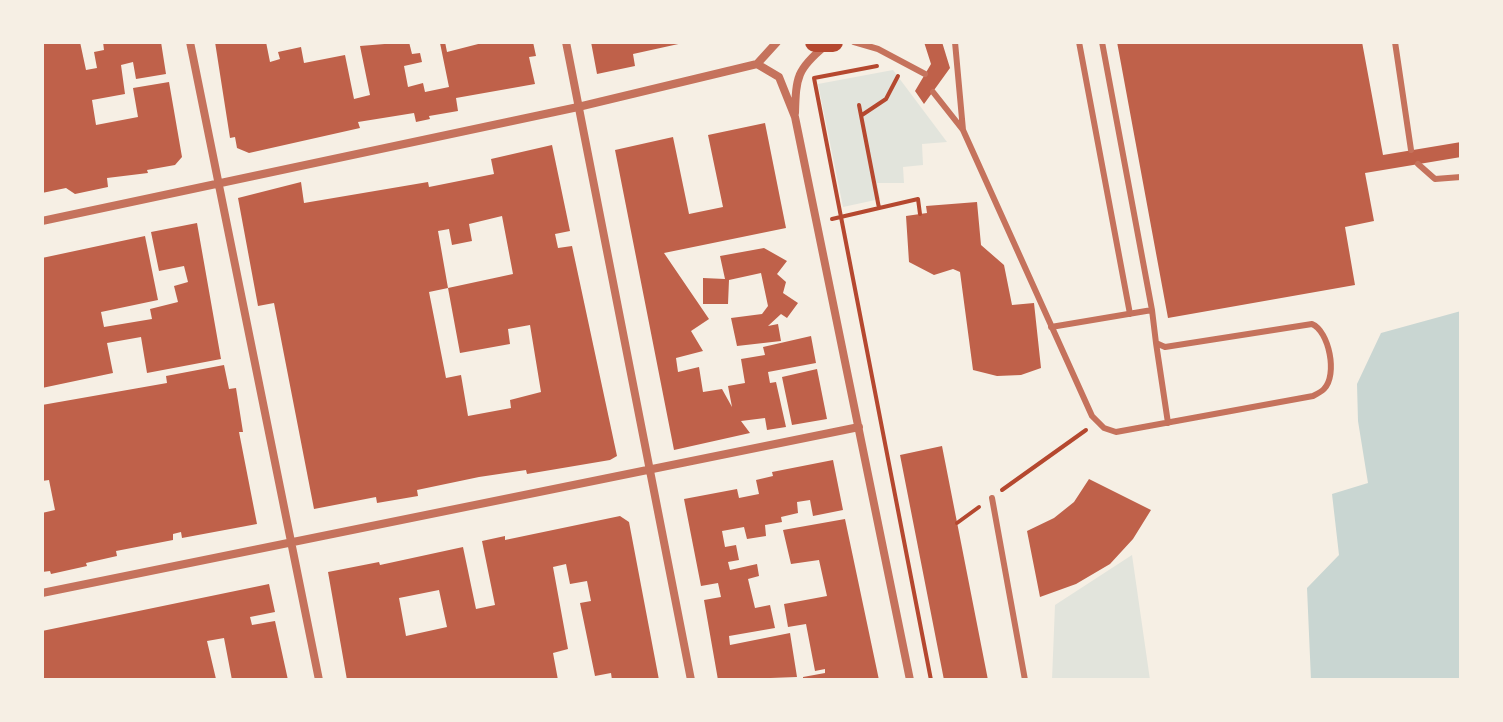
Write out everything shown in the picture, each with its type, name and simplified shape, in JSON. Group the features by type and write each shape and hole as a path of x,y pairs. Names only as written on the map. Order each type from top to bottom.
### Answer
{"main road":[{"path":"815,42 831,42"}],"street":[{"path":"190,42 319,680"},
{"path":"566,42 691,680"},
{"path":"42,221 578,107 757,64 777,42"},
{"path":"795,117 796,79 804,66 831,42"},
{"path":"757,64 779,77 795,117 910,680"},
{"path":"42,593 859,427"}],"lane":[{"path":"854,42 878,49 925,74"},
{"path":"955,42 963,130"},
{"path":"1079,42 1130,314"},
{"path":"1102,42 1152,310 1168,423"},
{"path":"1395,42 1411,150"},
{"path":"933,92 963,130 1051,327 1097,421 1116,432 1168,423 1313,396 1325,389 1330,378 1326,336 1320,327 1312,324 1165,347 1156,343"},
{"path":"1418,164 1435,179 1461,177"},
{"path":"1051,327 1152,310"},
{"path":"992,498 1025,680"}],"path":[{"path":"862,115 886,99 904,63"},
{"path":"925,74 913,81 891,65 880,65 814,78 931,680"},
{"path":"859,105 879,208"},
{"path":"818,223 918,199 920,214"},
{"path":"957,523 1097,421"}],"shaded area":[{"path":"893,70 947,142 922,144 923,165 903,167 904,183 877,183 880,199 843,207 818,84"},
{"path":"1461,311 1461,680 1311,680 1307,588 1339,555 1332,494 1368,483 1358,421 1357,384 1381,333"},
{"path":"1132,555 1150,680 1052,680 1055,605"}],"building":[{"path":"42,42 80,42 86,70 97,68 94,52 104,50 103,42 161,42 166,74 136,79 133,62 121,65 125,94 92,100 96,125 138,117 133,88 169,82 182,157 175,165 147,170 148,173 107,178 108,187 75,194 66,188 42,193"},
{"path":"215,42 266,42 270,62 280,59 278,52 301,47 304,63 345,55 354,99 370,95 360,46 409,42 412,54 420,53 422,62 404,66 408,87 423,83 425,92 449,87 440,43 445,42 447,52 486,42 533,42 536,56 529,57 535,84 456,98 458,111 429,116 430,119 416,122 414,113 358,122 360,128 249,153 237,148 235,137 230,138"},
{"path":"591,42 683,43 633,54 635,66 597,74"},
{"path":"924,42 942,42 950,68 924,104 915,91 931,64"},
{"path":"1117,42 1362,42 1383,155 1461,142 1461,157 1365,173 1374,221 1345,227 1355,285 1168,318"},
{"path":"765,123 786,228 664,253 709,319 691,331 703,351 676,358 678,372 699,367 703,392 722,389 732,407 728,386 745,383 741,359 765,355 763,347 811,336 816,363 768,372 770,383 776,382 786,427 767,430 765,418 741,421 750,433 674,450 615,150 673,137 689,214 723,207 708,135"},
{"path":"552,145 570,231 555,234 558,248 572,246 617,456 610,460 527,474 526,470 479,477 417,490 418,496 377,503 376,497 314,509 274,303 258,306 238,198 301,182 304,203 428,182 429,187 494,174 491,159","holes":["502,216 513,274 448,288 438,231 449,229 452,245 472,241 469,224","448,288 460,353 510,344 508,329 530,325 541,392 510,400 511,408 468,416 461,375 446,378 429,292"]},
{"path":"977,202 981,245 1004,265 1012,305 1034,303 1041,368 1021,375 997,376 973,370 960,272 953,269 934,275 909,262 906,216 927,213 926,206"},
{"path":"197,223 221,359 147,373 141,337 107,343 113,373 42,388 42,258 145,236 158,300 101,312 104,327 152,319 150,309 178,302 174,286 188,282 184,266 159,271 151,232"},
{"path":"764,248 787,261 777,274 786,282 783,293 798,303 787,318 781,314 768,326 778,324 781,341 737,346 731,318 762,314 768,306 761,273 729,280 728,304 703,304 703,278 725,279 720,256"},
{"path":"224,365 229,389 236,388 243,432 239,432 257,524 182,538 181,532 173,534 173,540 116,551 117,556 86,563 87,566 51,574 50,571 42,572 42,513 55,510 49,480 42,481 42,405 167,383 166,376"},
{"path":"817,369 827,419 792,425 782,377"},
{"path":"942,446 988,680 944,680 900,455"},
{"path":"833,460 843,510 813,516 810,500 797,502 798,513 781,517 782,522 765,525 766,536 747,539 744,527 722,531 725,547 736,545 739,560 728,562 730,570 757,564 759,576 748,579 755,608 770,605 775,628 729,636 730,645 790,633 797,677 718,680 704,600 721,597 718,583 701,586 684,499 737,489 739,498 759,494 756,480 773,476 772,472"},
{"path":"1089,479 1151,510 1133,539 1110,564 1076,584 1040,597 1027,531 1054,518 1074,502"},
{"path":"620,516 629,522 659,680 612,680 611,673 595,676 580,603 591,601 587,581 570,584 566,564 553,567 568,649 553,653 558,680 347,680 328,572 379,562 380,565 463,547 476,609 495,605 482,541 505,536 505,540","holes":["439,590 447,627 406,636 399,598"]},
{"path":"845,519 879,680 803,680 803,677 825,673 825,669 815,671 806,624 788,627 784,604 827,596 819,560 791,564 783,530"},
{"path":"269,584 275,612 250,617 252,625 275,621 288,680 232,680 224,638 207,641 216,679 42,680 42,631"}]}
